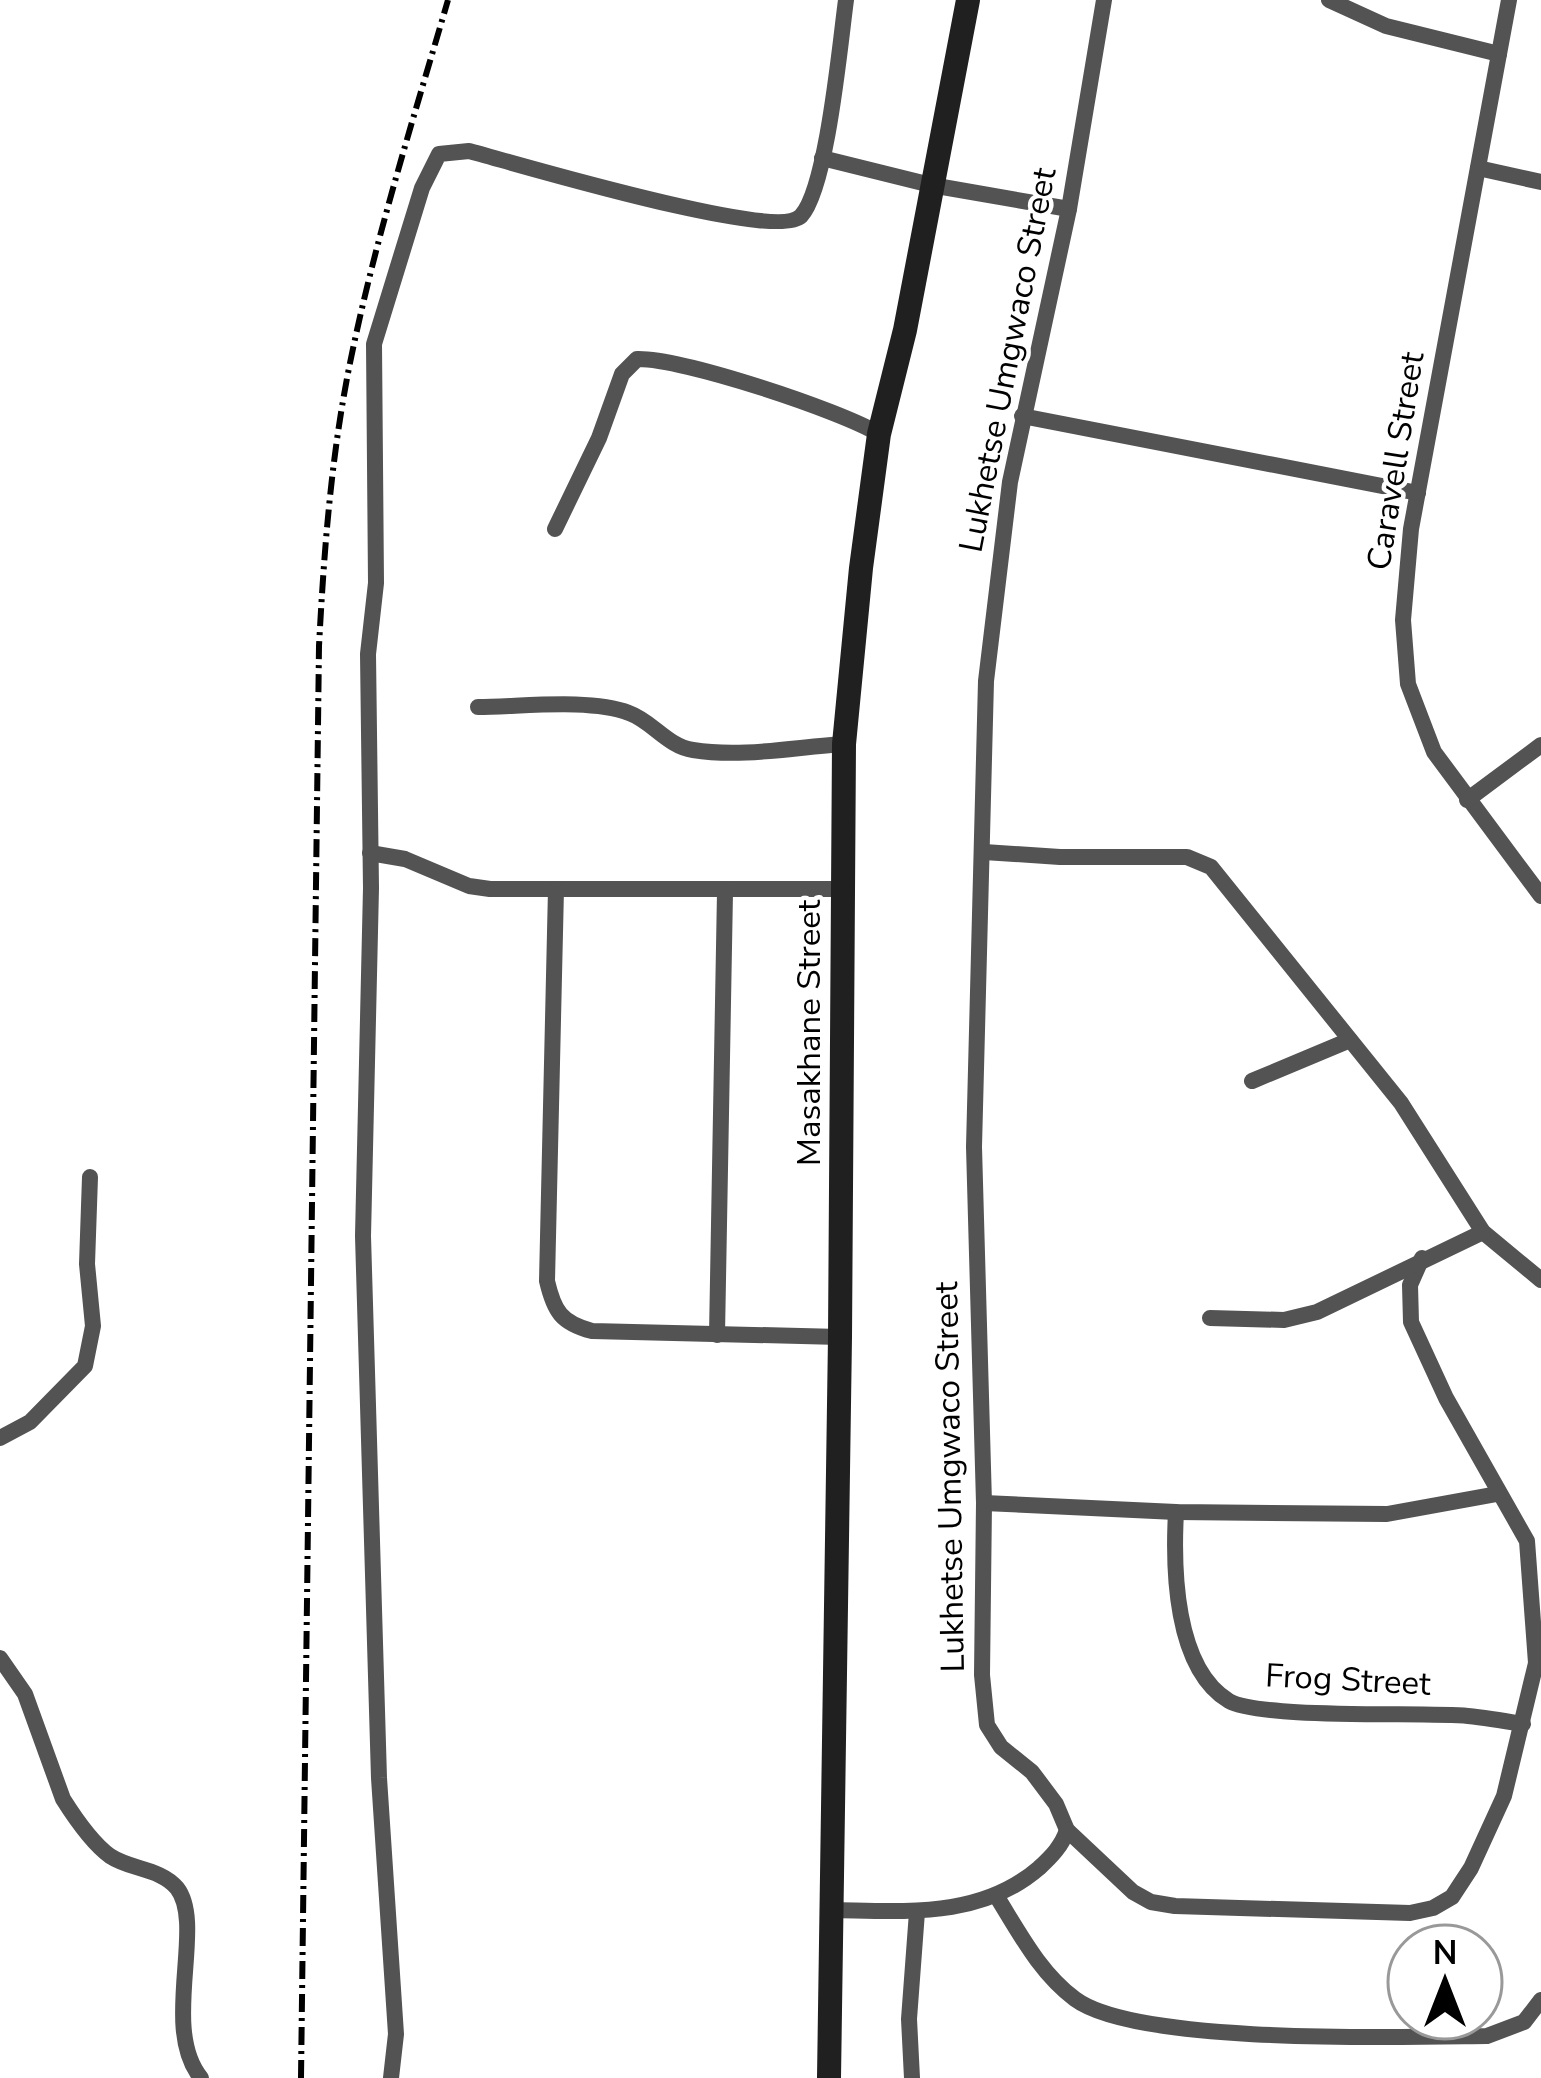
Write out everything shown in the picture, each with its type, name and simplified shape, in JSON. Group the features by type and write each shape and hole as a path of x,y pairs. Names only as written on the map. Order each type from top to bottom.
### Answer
{"street":[{"path":"391,2078 396,2035 379,1778 363,1236 370,853 368,655 376,583 374,344 399,255 439,154 469,151 674,205 764,224 791,224 804,213 822,158 846,0"},
{"name":"Masakhane Street","path":"829,2078 844,744 860,568 879,434 968,0"},
{"name":"Lukhetse Umgwaco Street","path":"1104,0 1069,209 1022,416 986,681 974,1147 984,1503 982,1676 987,1725 1001,1747 1032,1772 1056,1804 1067,1830 1101,1865 1151,1902 1410,1913 1433,1908 1451,1897 1472,1868 1504,1796 1536,1663 1527,1541 1497,1494 1416,1338 1408,1302 1422,1258"},
{"path":"1329,0 1387,26 1499,54"},
{"name":"Caravell Street","path":"1509,0 1418,493 1403,620 1408,684 1434,752 1541,896"},
{"path":"822,158 1069,209"},
{"path":"1478,168 1541,182"},
{"path":"555,529 599,438 622,374 637,358 656,358 726,379 836,414 879,434"},
{"path":"1022,416 1418,493"},
{"path":"478,707 606,707 633,713 676,746 694,750 844,744"},
{"path":"1467,800 1541,745"},
{"path":"984,852 1187,857 1211,867 1401,1103 1483,1232 1541,1280"},
{"path":"370,853 428,867 469,886 725,892 843,889"},
{"path":"556,889 547,1282 554,1310 569,1325 592,1331 840,1337"},
{"path":"717,1335 725,892"},
{"path":"1252,1082 1350,1040"},
{"path":"0,1438 30,1422 85,1366 93,1327 87,1264 90,1177"},
{"path":"1210,1318 1284,1320 1317,1312 1483,1232"},
{"path":"984,1503 1175,1513 1387,1514 1497,1494"},
{"name":"Frog Street","path":"1175,1513 1181,1630 1197,1663 1229,1701 1263,1708 1468,1716 1523,1724"},
{"path":"0,1658 26,1694 72,1815 109,1855 153,1872 178,1889 188,1921 184,2036 201,2078"},
{"path":"831,1910 917,1912 998,1897 1016,1888 1048,1859 1067,1830"},
{"path":"998,1897 1042,1969 1078,2002 1122,2019 1168,2028 1487,2036 1525,2022 1541,2000"},
{"path":"912,2078 909,2019 917,1912"}],"railway":[{"path":"301,2078 323,575 350,363 395,180 448,0"}]}
